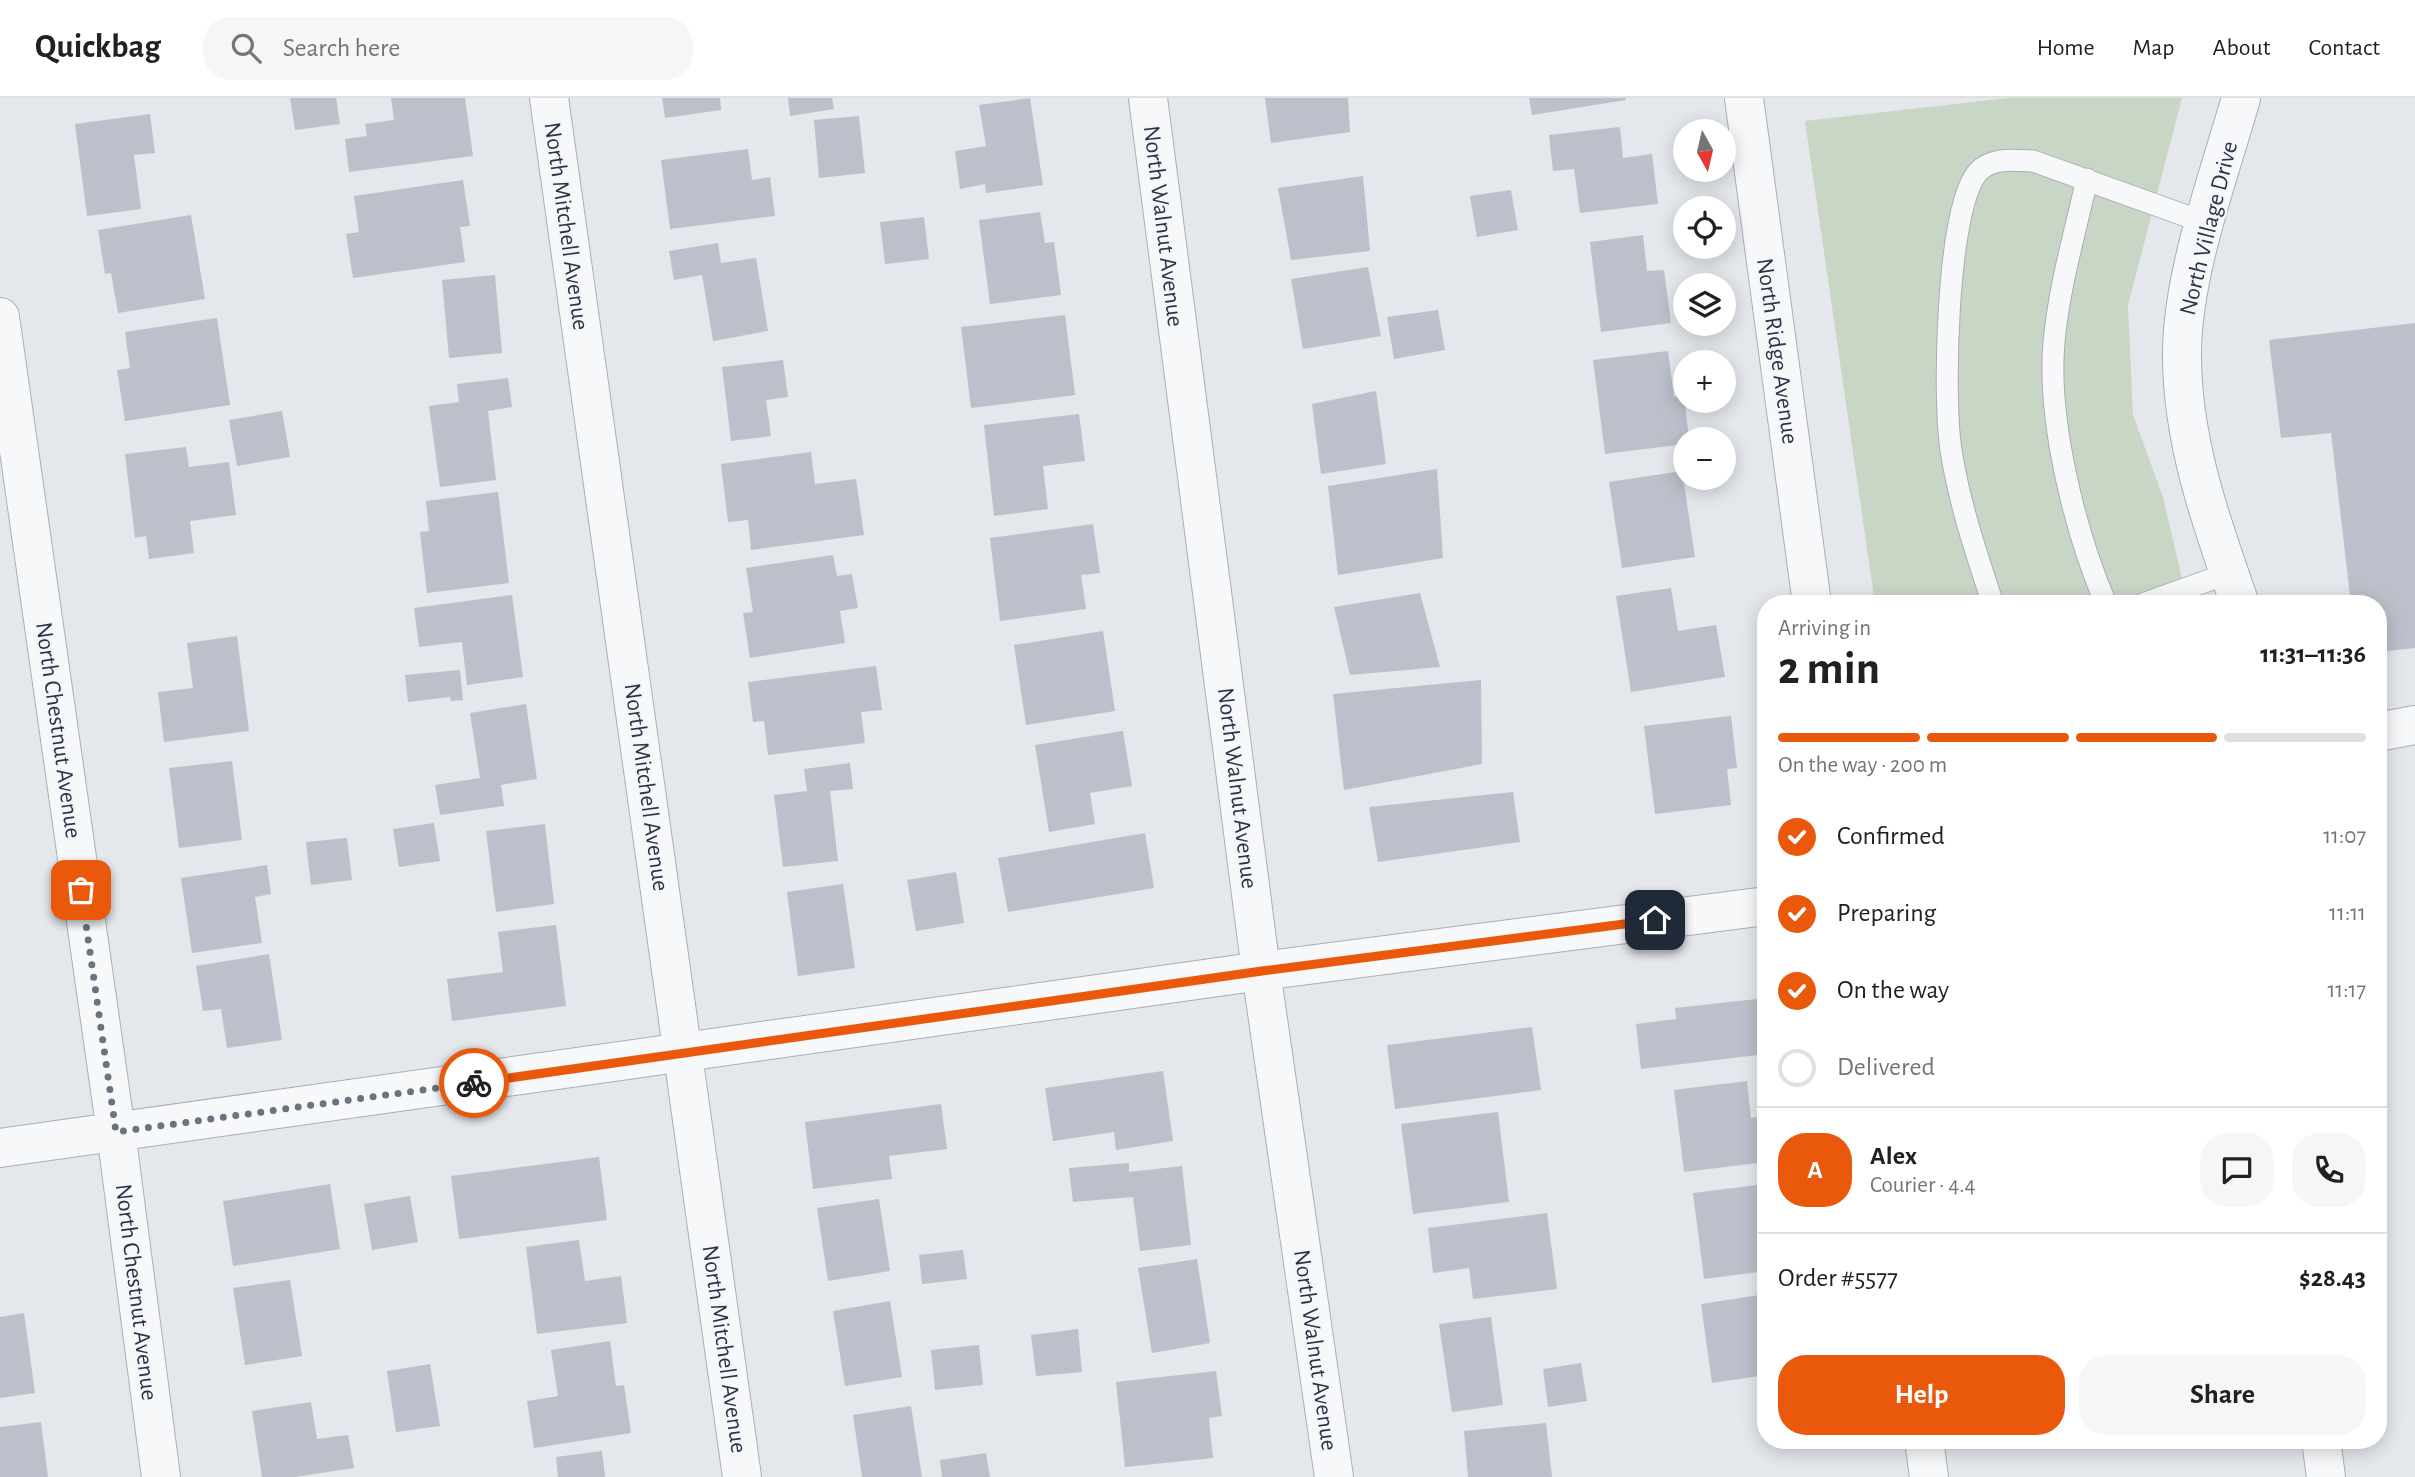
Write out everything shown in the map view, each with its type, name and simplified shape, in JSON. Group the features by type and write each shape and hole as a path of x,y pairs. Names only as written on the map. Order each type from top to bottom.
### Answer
{"street":[{"name":"North Mitchell Avenue","path":"549,98 685,1054 742,1477"},
{"name":"North Walnut Avenue","path":"1148,98 1262,971 1334,1477"},
{"name":"North Ridge Avenue","path":"1744,98 1811,595"},
{"name":"North Village Drive","path":"2235,588 2193,456 2182,351 2189,286 2241,98"},
{"name":"North Chestnut Avenue","path":"0,317 116,1132 161,1477"},
{"path":"2387,730 2415,725"},
{"path":"0,1148 1262,971 1757,907"},
{"path":"1925,1449 1929,1477"},
{"path":"2322,1449 2326,1477"}],"lane":[{"path":"1990,595 1968,526 1951,449 1947,375 1955,254 1971,183 1988,164 2010,159 2033,161 2206,223"},
{"path":"2087,179 2060,300 2054,344 2054,378 2072,501 2103,595"},
{"path":"2195,595 2235,588"}],"green space":[{"path":"2008,98 2182,98 2128,305 2133,415 2163,497 2186,595 1874,595 1805,121"}],"building":[{"path":"290,98 336,98 340,124 295,130"},
{"path":"391,98 465,98 473,156 349,172 345,139 367,136 365,124 394,120"},
{"path":"662,98 720,98 721,110 665,118"},
{"path":"788,98 832,98 834,109 790,116"},
{"path":"1030,98 1043,185 986,193 985,184 960,189 955,151 986,146 979,105"},
{"path":"1265,98 1348,98 1350,132 1271,143"},
{"path":"1529,98 1625,98 1626,100 1532,115"},
{"path":"150,114 155,153 134,155 141,209 87,216 75,124"},
{"path":"859,116 865,173 819,178 814,120"},
{"path":"1620,127 1623,158 1652,154 1658,204 1580,213 1574,169 1553,171 1549,135"},
{"path":"748,149 752,180 770,177 775,216 670,229 661,160"},
{"path":"1363,176 1370,251 1291,260 1278,188"},
{"path":"463,180 470,226 460,227 465,262 353,278 346,234 359,232 354,196"},
{"path":"1511,190 1518,230 1477,237 1470,196"},
{"path":"1040,212 1045,243 1054,242 1061,295 990,304 979,220"},
{"path":"191,215 205,299 118,313 111,273 105,274 98,230"},
{"path":"924,217 929,259 885,264 880,222"},
{"path":"1643,235 1647,271 1664,270 1671,323 1601,332 1590,242"},
{"path":"718,243 721,263 756,258 768,331 713,341 702,275 674,280 669,251"},
{"path":"1368,267 1381,336 1303,349 1291,279"},
{"path":"495,275 502,353 449,358 442,280"},
{"path":"1438,310 1445,350 1394,359 1387,317"},
{"path":"1065,315 1075,395 971,408 961,327"},
{"path":"217,318 230,405 125,421 117,370 130,368 125,332"},
{"path":"2415,323 2415,648 2387,651 2387,595 2350,595 2331,433 2281,438 2269,340"},
{"path":"1668,351 1673,413 1686,413 1688,427 1673,427 1673,446 1605,454 1593,360"},
{"path":"783,360 788,397 766,400 771,436 731,441 722,367"},
{"path":"508,378 512,407 488,411 496,480 440,487 429,406 459,402 457,384"},
{"path":"1376,391 1386,464 1321,474 1312,404"},
{"path":"282,411 290,457 237,466 229,420"},
{"path":"1079,414 1085,461 1043,466 1048,509 994,516 984,425"},
{"path":"186,447 189,467 229,462 236,515 190,521 194,553 149,559 146,536 135,538 125,454"},
{"path":"811,452 815,484 856,479 864,535 751,550 748,520 728,522 721,464"},
{"path":"1437,469 1443,558 1338,575 1328,486"},
{"path":"1673,472 1673,490 1685,490 1695,557 1622,568 1609,482"},
{"path":"498,492 509,583 427,593 420,532 429,531 426,501"},
{"path":"1093,524 1100,573 1081,575 1086,609 1000,621 990,538"},
{"path":"833,555 837,576 852,574 858,608 840,611 845,643 750,658 743,613 753,612 746,568"},
{"path":"1671,588 1678,631 1716,625 1725,677 1631,692 1616,596"},
{"path":"1420,593 1440,667 1350,675 1334,607"},
{"path":"512,595 523,677 467,685 462,642 419,647 414,608"},
{"path":"1103,631 1115,711 1026,725 1014,645"},
{"path":"237,636 249,731 164,742 158,692 193,688 187,643"},
{"path":"876,666 882,710 861,712 865,743 768,755 764,721 753,722 748,682"},
{"path":"460,670 463,700 451,701 450,697 408,702 405,675"},
{"path":"1481,680 1482,764 1344,790 1333,694"},
{"path":"526,704 537,779 501,785 504,806 440,815 435,785 480,778 470,713"},
{"path":"1731,716 1737,768 1727,769 1731,805 1655,814 1644,726"},
{"path":"1123,731 1132,786 1090,793 1095,824 1049,832 1035,745"},
{"path":"232,761 242,840 179,848 169,768"},
{"path":"850,763 853,789 830,791 838,861 783,867 774,795 807,791 804,769"},
{"path":"1513,792 1520,842 1378,862 1369,807"},
{"path":"434,823 440,861 399,867 393,829"},
{"path":"545,824 554,904 496,912 486,831"},
{"path":"1145,833 1154,888 1008,912 998,858"},
{"path":"347,838 352,880 311,885 306,842"},
{"path":"267,865 271,894 255,897 262,943 192,953 181,878"},
{"path":"956,872 964,923 916,931 907,880"},
{"path":"843,884 855,968 798,976 787,892"},
{"path":"556,925 566,1006 452,1021 447,979 503,972 498,932"},
{"path":"269,954 282,1040 227,1048 221,1009 203,1011 196,966"},
{"path":"1757,999 1757,1055 1641,1069 1636,1024 1676,1019 1675,1008"},
{"path":"1532,1027 1541,1090 1395,1109 1387,1045"},
{"path":"1163,1071 1173,1141 1116,1150 1114,1132 1053,1141 1045,1088"},
{"path":"1747,1081 1751,1118 1757,1117 1757,1163 1684,1172 1674,1090"},
{"path":"941,1104 947,1149 889,1156 892,1179 813,1189 805,1122"},
{"path":"1498,1112 1509,1202 1413,1214 1401,1124"},
{"path":"599,1157 607,1220 459,1239 451,1176"},
{"path":"1129,1163 1129,1172 1182,1166 1191,1245 1140,1251 1133,1197 1073,1202 1069,1168"},
{"path":"330,1184 340,1249 233,1266 223,1201"},
{"path":"1757,1185 1757,1272 1704,1279 1693,1193"},
{"path":"410,1196 418,1242 372,1250 364,1204"},
{"path":"879,1199 890,1271 828,1281 817,1208"},
{"path":"1547,1213 1557,1289 1473,1299 1469,1268 1433,1273 1428,1228"},
{"path":"579,1240 585,1281 621,1276 627,1323 537,1334 526,1247"},
{"path":"963,1250 967,1279 922,1284 919,1255"},
{"path":"1197,1259 1210,1343 1152,1353 1138,1268"},
{"path":"290,1280 302,1356 245,1365 233,1288"},
{"path":"1757,1295 1757,1376 1712,1383 1701,1304"},
{"path":"890,1301 902,1377 845,1386 833,1311"},
{"path":"24,1313 35,1393 0,1398 0,1317"},
{"path":"1491,1317 1503,1405 1452,1412 1439,1324"},
{"path":"1078,1329 1082,1372 1036,1376 1031,1335"},
{"path":"610,1341 616,1386 624,1385 631,1433 534,1448 527,1401 558,1396 551,1350"},
{"path":"979,1345 983,1385 935,1390 931,1350"},
{"path":"1581,1363 1587,1401 1548,1407 1543,1369"},
{"path":"430,1364 440,1426 396,1432 387,1371"},
{"path":"1216,1371 1222,1416 1209,1418 1213,1458 1125,1467 1116,1382"},
{"path":"311,1402 317,1439 348,1435 354,1468 295,1477 262,1477 252,1411"},
{"path":"911,1406 922,1477 862,1477 853,1415"},
{"path":"41,1422 48,1477 0,1477 0,1427"},
{"path":"1546,1423 1552,1477 1468,1477 1464,1431"},
{"path":"602,1451 605,1477 558,1477 556,1457"},
{"path":"986,1453 990,1477 942,1477 940,1460"}],"way so far":[{"path":"81,890 116,1132 474,1083"}],"route":[{"path":"474,1083 1262,971 1655,920"}]}
